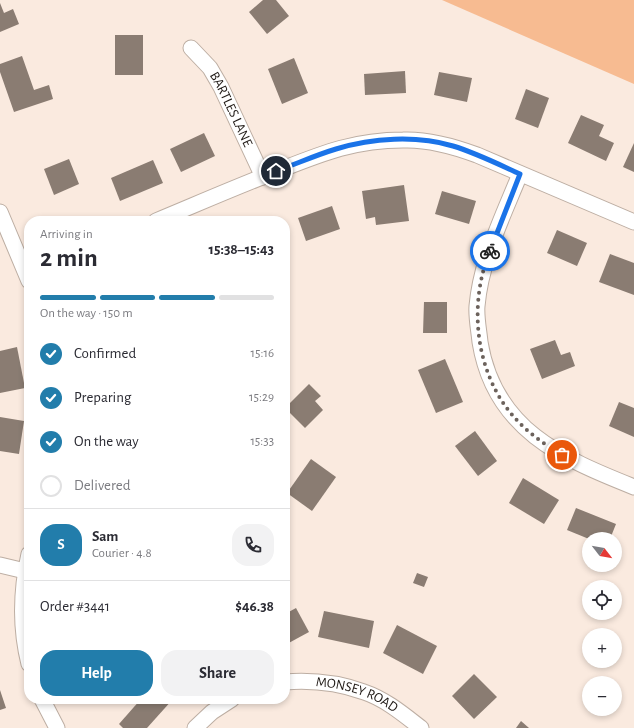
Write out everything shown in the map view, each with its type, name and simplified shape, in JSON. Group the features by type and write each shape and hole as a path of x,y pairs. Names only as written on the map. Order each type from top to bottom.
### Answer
{"street":[{"name":"BARTLES LANE","path":"191,48 210,68 221,87 262,177"},
{"path":"168,216 262,177 336,149 358,143 404,140 427,141 452,146 477,155 634,222"},
{"path":"520,174 488,255 481,282 477,307 482,355 490,378 500,399 514,418 552,448 572,461 634,487"},
{"path":"0,212 24,268"},
{"path":"0,565 24,570"},
{"path":"24,581 22,602 24,638"},
{"name":"MONSEY ROAD","path":"290,682 343,686 365,692 386,703 421,728"},
{"path":"45,704 57,728"},
{"path":"195,728 212,712 224,704"}],"shaded area":[{"path":"442,0 634,0 634,84"}],"building":[{"path":"263,0 276,0 289,16 267,34 249,12"},
{"path":"0,3 4,13 13,9 19,24 0,32"},
{"path":"115,35 143,35 143,75 115,75"},
{"path":"22,56 34,90 49,85 53,99 14,112 0,72 0,64"},
{"path":"294,58 308,93 282,104 268,69"},
{"path":"405,71 406,93 365,95 364,74"},
{"path":"439,72 472,78 467,102 434,95"},
{"path":"526,89 549,98 538,128 515,119"},
{"path":"581,115 604,125 599,136 614,143 606,161 568,143"},
{"path":"204,133 215,156 181,172 170,149"},
{"path":"634,143 634,172 623,167"},
{"path":"69,159 79,184 54,195 44,169"},
{"path":"153,160 163,183 120,201 111,178"},
{"path":"404,185 409,221 376,225 375,217 366,219 362,191"},
{"path":"442,191 476,201 469,224 435,214"},
{"path":"332,206 340,229 306,241 298,218"},
{"path":"557,230 587,243 577,266 547,253"},
{"path":"610,254 634,263 634,295 599,282"},
{"path":"424,302 447,302 447,333 423,333"},
{"path":"555,340 561,355 570,352 575,366 542,379 530,349"},
{"path":"17,347 24,388 0,393 0,351"},
{"path":"445,359 463,402 436,413 418,370"},
{"path":"309,384 321,396 315,401 323,410 305,428 290,413 290,403"},
{"path":"619,402 634,408 634,437 609,426"},
{"path":"0,417 24,421 19,454 0,451"},
{"path":"475,431 497,461 478,476 455,446"},
{"path":"311,459 336,477 312,511 290,495 290,489"},
{"path":"523,478 559,500 544,524 509,503"},
{"path":"576,508 616,524 613,532 582,532 582,536 567,530"},
{"path":"417,573 428,577 424,587 413,583"},
{"path":"296,608 309,632 290,642 290,611"},
{"path":"324,611 374,621 369,648 318,637"},
{"path":"397,625 437,646 423,674 383,653"},
{"path":"474,674 497,697 474,719 452,696"},
{"path":"0,690 6,708 0,710"},
{"path":"137,704 169,704 147,728 123,728 119,724"},
{"path":"521,721 529,728 516,728"}],"way so far":[{"path":"490,251 481,282 477,307 482,355 490,378 500,399 514,418 562,455"}],"route":[{"path":"276,171 336,149 358,143 382,141 427,141 452,146 477,155 520,174 490,251"}]}
